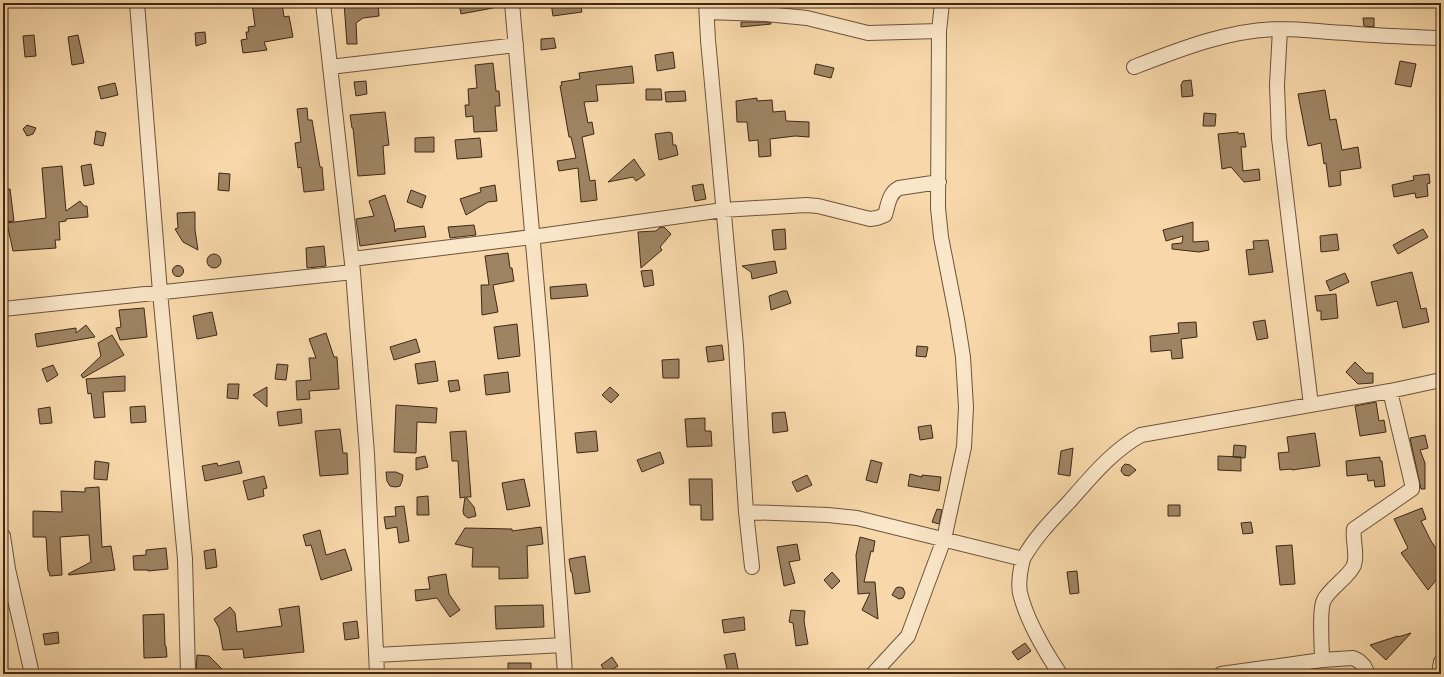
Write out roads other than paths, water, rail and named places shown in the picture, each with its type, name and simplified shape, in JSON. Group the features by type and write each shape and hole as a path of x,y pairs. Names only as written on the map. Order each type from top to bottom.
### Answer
{"street":[{"path":"137,3 160,292 185,559 188,674"},
{"path":"323,3 353,266 367,454 377,674"},
{"path":"512,3 542,354 564,674"},
{"path":"873,674 908,636 944,539 964,447 966,407 964,357 941,237 938,208 939,31 942,3"},
{"path":"752,567 746,512 736,346 723,210 707,8 807,18 868,33 939,31"},
{"path":"1134,67 1186,47 1252,31 1280,29 1441,38"},
{"path":"1280,29 1277,85 1278,138 1311,405"},
{"path":"330,67 516,45"},
{"path":"3,309 160,292 353,266 532,237 723,210 806,205 818,206 870,220 885,215 892,193 895,190 899,188 938,182"},
{"path":"1060,674 1046,654 1020,593 1019,576 1022,559 1031,544 1050,521 1109,458 1128,442 1141,435 1390,391 1441,380"},
{"path":"1322,660 1322,608 1324,600 1354,567 1356,559 1354,529 1412,489 1390,391"},
{"path":"746,512 828,515 857,518 1022,559"},
{"path":"3,536 8,569 32,674"},
{"path":"376,655 563,645"},
{"path":"1221,674 1322,660 1353,658 1364,666 1368,674"},
{"path":"1439,674 1441,662"}]}
